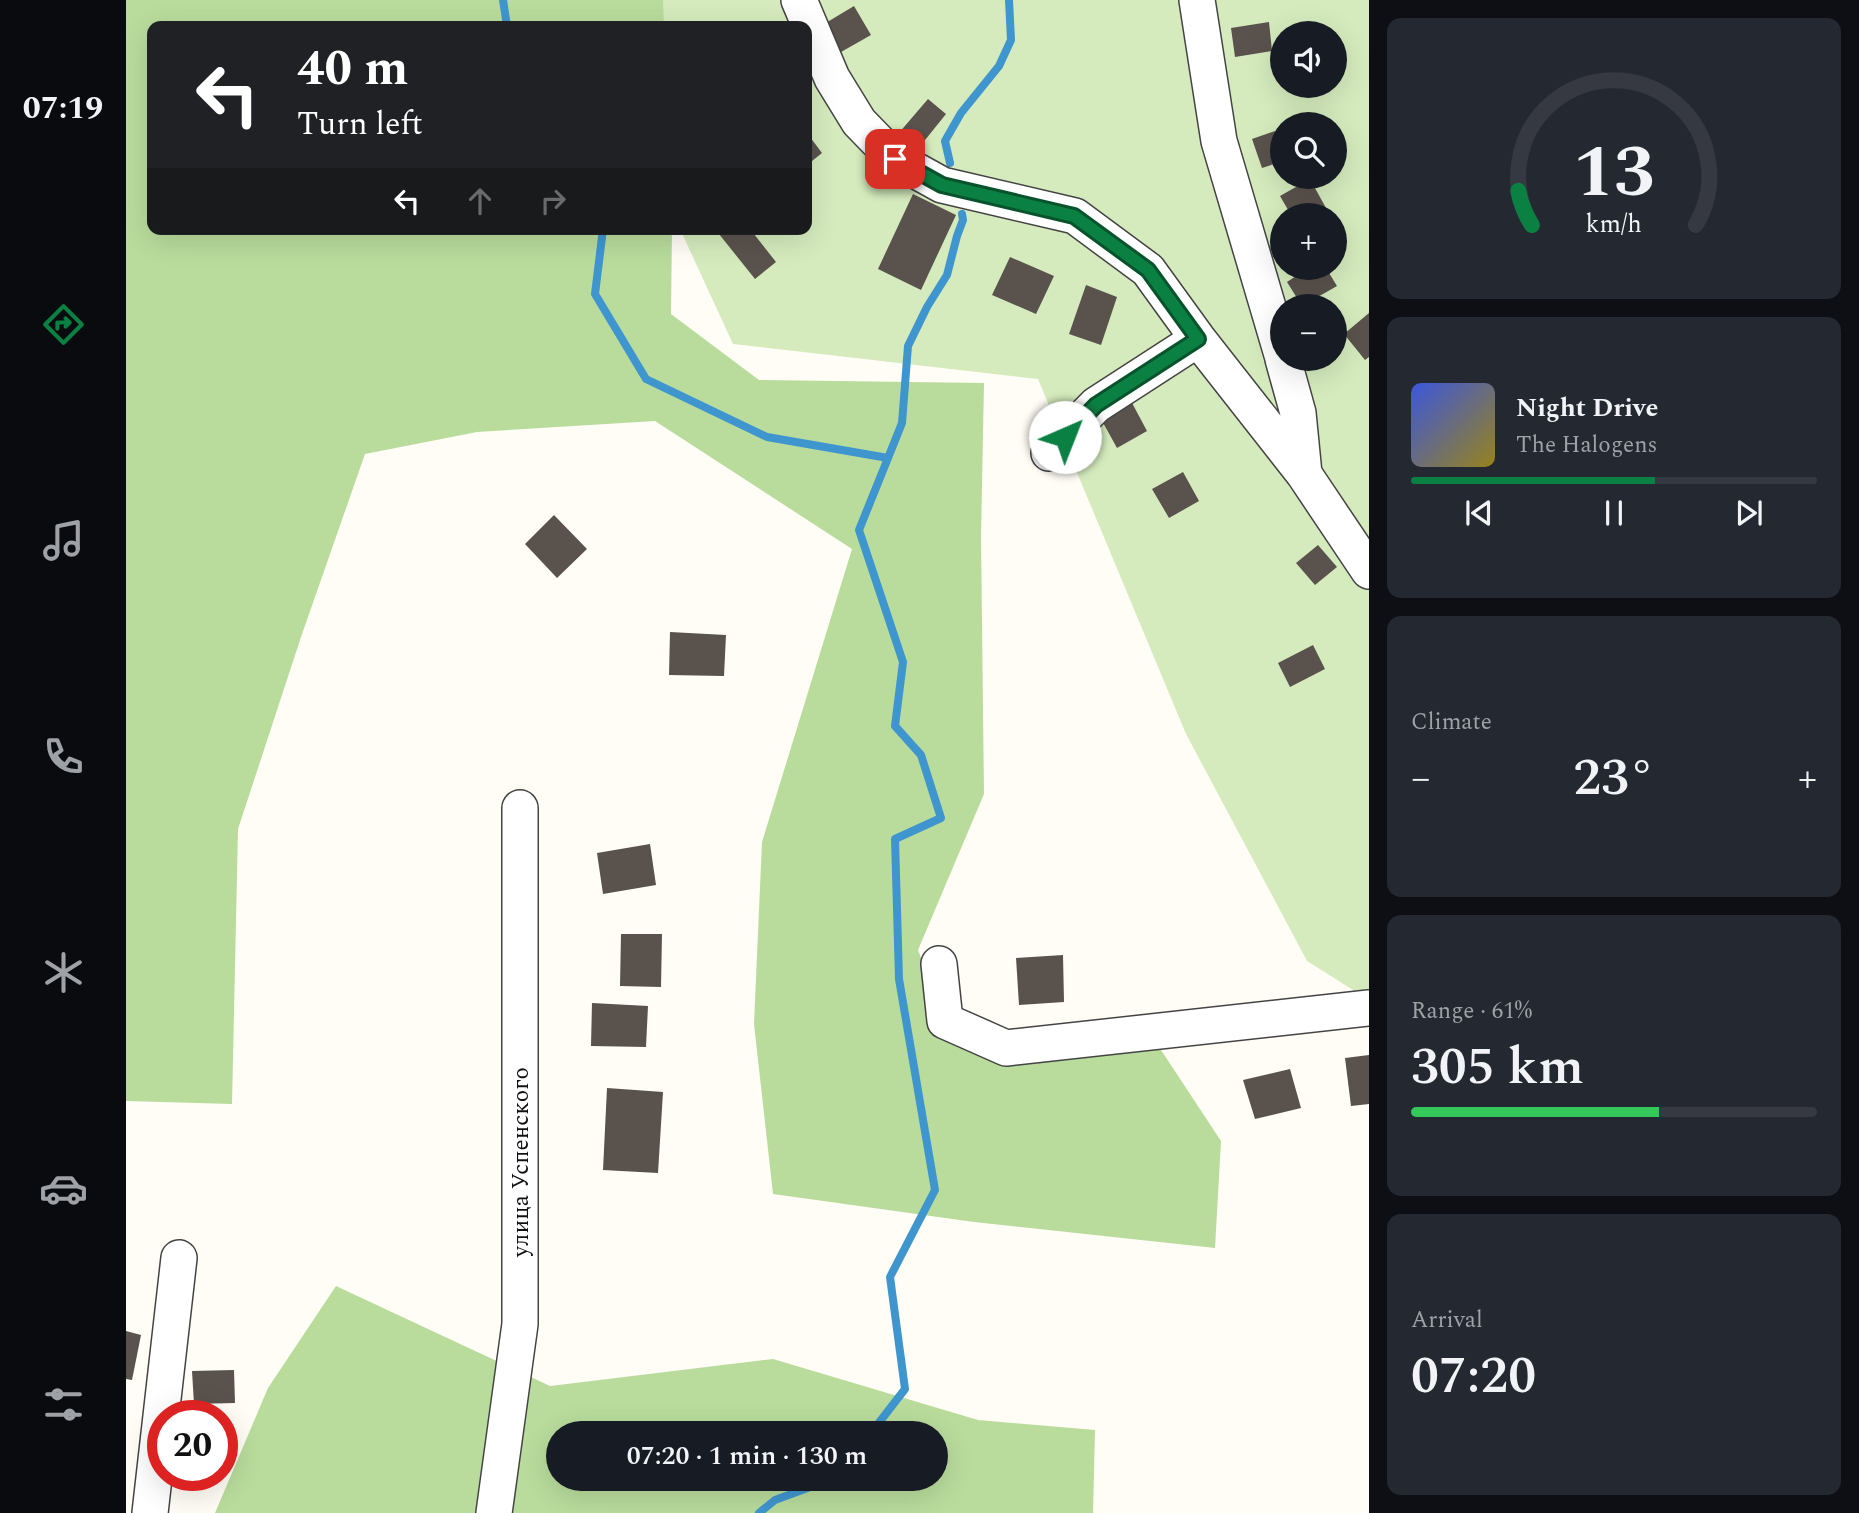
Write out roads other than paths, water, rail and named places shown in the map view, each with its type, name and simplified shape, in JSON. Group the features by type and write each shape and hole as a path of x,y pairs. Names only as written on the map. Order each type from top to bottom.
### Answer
{"street":[{"path":"799,0 808,21"},
{"path":"1197,0 1219,141 1270,315"},
{"path":"812,31 832,78 859,122 895,159 942,185 1074,216 1148,270 1198,339 1304,474 1369,571"},
{"path":"1049,453 1096,405 1198,339"},
{"path":"1286,371 1298,413 1304,474"},
{"name":"улица Успенского","path":"494,1513 520,1324 520,808"},
{"path":"939,964 945,1021 1006,1048 1369,1009"},
{"path":"150,1513 179,1258"}],"waterway":[{"path":"503,0 506,21"},
{"path":"950,163 945,141 961,113 999,66 1011,40 1009,0"},
{"path":"888,458 902,423 908,346 927,307 947,275 963,220 962,214"},
{"path":"602,235 595,294 646,379 767,437 888,458 859,530 903,662 895,726 921,755 941,818 895,839 899,979 935,1190 890,1277 905,1389 880,1421"},
{"path":"759,1513 775,1500 799,1491"}]}
